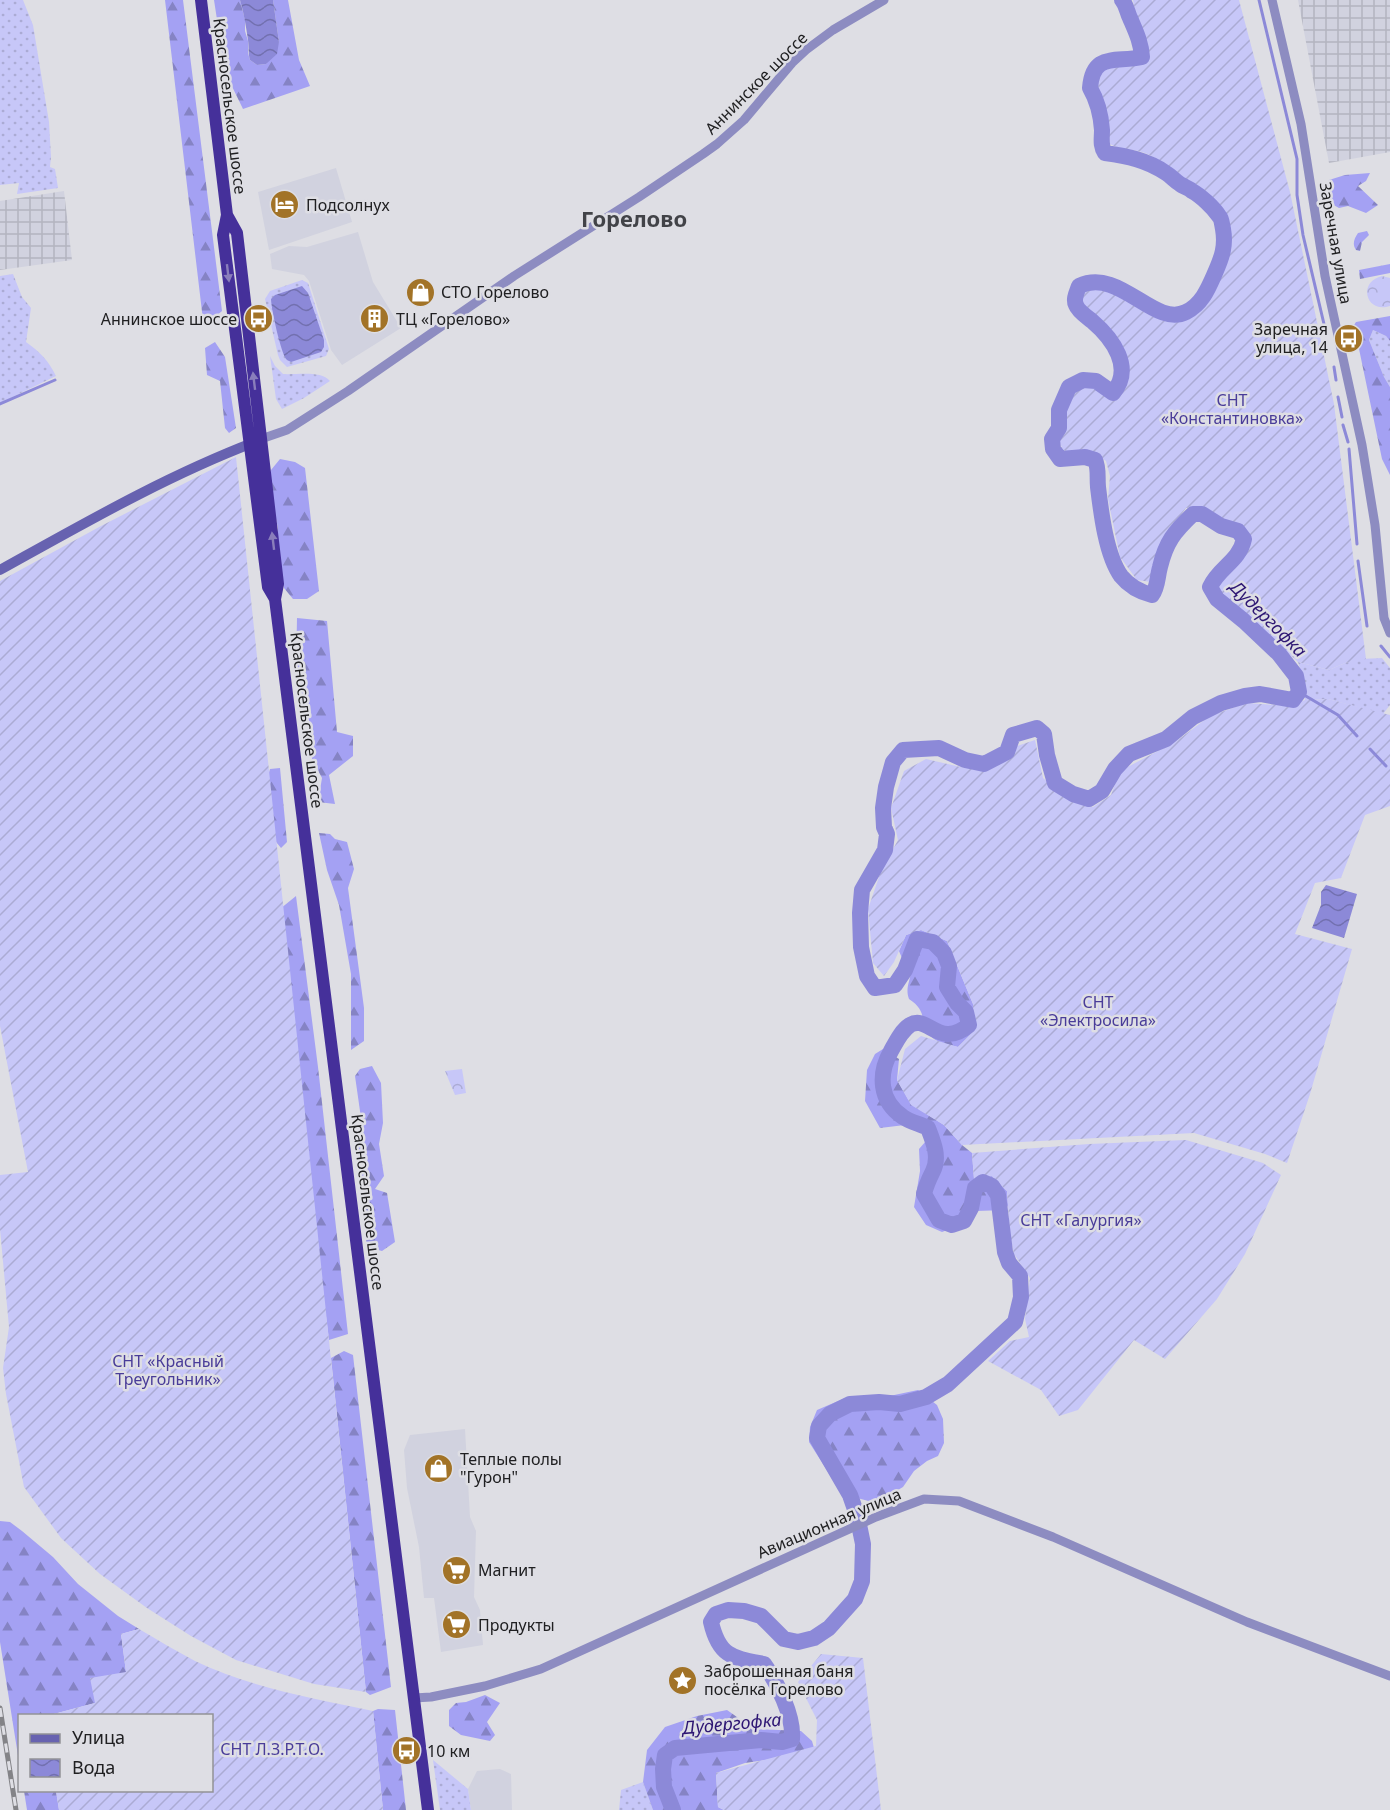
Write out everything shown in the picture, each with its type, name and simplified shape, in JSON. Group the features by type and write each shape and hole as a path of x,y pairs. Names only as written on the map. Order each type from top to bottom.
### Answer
{"highway":[{"name":"Красносельское шоссе","path":"201,0 228,215 237,233 255,442 278,584 275,599 428,1810"}],"main road":[{"name":"Аннинское шоссе","path":"0,570 184,472 255,442"}],"street":[{"name":"Аннинское шоссе","path":"255,442 287,430 348,391 509,280 710,149 744,120 792,63 806,50 833,30 884,0"},
{"name":"Заречная улица","path":"1272,0 1301,124 1325,276 1364,456 1376,525 1384,618 1390,633"},
{"name":"Авиационная улица","path":"414,1698 431,1697 485,1686 541,1669 876,1517 924,1499 959,1501 1053,1538 1246,1622 1390,1676"}],"shaded area":[{"path":"1298,0 1390,0 1390,152 1329,163"},
{"path":"336,168 352,222 269,250 258,192"},
{"path":"64,191 72,260 0,270 0,201"},
{"path":"358,232 373,282 401,328 342,365 331,350 309,281 304,275 272,269 270,254 289,246 307,247"},
{"path":"465,1429 470,1517 476,1531 474,1597 480,1610 483,1645 441,1652 434,1598 424,1598 419,1547 407,1488 404,1450 410,1435"},
{"path":"500,1769 511,1774 512,1810 471,1810 468,1789 477,1771"}],"green space":[{"path":"0,0 23,0 33,25 49,122 50,167 55,169 58,188 17,194 19,183 0,185"},
{"path":"165,0 183,0 222,311 209,322 203,320"},
{"path":"214,0 240,0 245,20 248,53 250,60 257,65 266,64 279,42 273,0 288,0 299,60 310,86 243,109 225,72"},
{"name":"СНТ «Константиновка»","path":"1133,0 1239,0 1290,192 1334,404 1366,659 1345,663 1329,670 1298,662 1221,593 1217,583 1236,566 1250,545 1247,530 1203,506 1186,508 1162,540 1151,582 1137,580 1120,557 1108,499 1110,476 1106,461 1093,452 1077,455 1063,450 1059,441 1068,402 1077,388 1095,388 1111,399 1126,380 1124,362 1114,337 1080,303 1079,294 1084,288 1110,289 1152,312 1163,316 1186,318 1201,306 1215,288 1226,252 1228,234 1225,218 1205,195 1155,158 1140,151 1119,148 1110,144 1096,88 1096,76 1105,68 1139,63 1149,55"},
{"path":"1370,173 1366,181 1358,186 1378,205 1366,213 1348,206 1339,208 1330,203 1325,192 1329,180 1345,175"},
{"path":"1367,231 1369,235 1362,242 1360,251 1356,250 1354,244 1358,233"},
{"path":"1390,264 1390,273 1360,279 1359,270"},
{"path":"13,274 22,297 31,308 26,342 43,357 56,376 0,403 0,276"},
{"path":"1382,276 1390,278 1390,306 1375,306 1370,302 1368,296 1369,284"},
{"path":"302,280 308,283 329,349 326,356 287,367 278,355 265,299 270,291"},
{"path":"1390,316 1390,341 1386,336 1373,330 1369,340 1390,387 1390,475 1382,459 1354,325 1356,322"},
{"path":"1373,330 1386,336 1390,341 1390,387 1369,340"},
{"path":"215,342 225,357 236,428 229,433 225,428 220,381 207,375 205,348"},
{"path":"270,356 275,366 283,374 315,374 330,381 282,409 276,399"},
{"name":"СНТ «Красный Треугольник»","path":"236,457 366,1692 314,1684 236,1660 191,1636 100,1574 61,1538 24,1487 3,1368 9,1327 0,1229 0,1175 28,1172 0,1026 0,581"},
{"path":"280,459 295,462 305,468 319,591 307,599 293,599 284,588 278,549 278,528 270,490 271,470"},
{"path":"297,618 327,621 337,732 353,736 353,756 329,775 335,804 318,802 322,778 312,759 309,721 296,670"},
{"path":"1382,658 1390,668 1390,705 1383,714 1328,699 1305,700 1304,680 1298,662 1329,670 1360,659"},
{"name":"СНТ «Электросила»","path":"1328,699 1390,715 1390,806 1365,815 1341,878 1315,883 1295,934 1352,949 1310,1094 1287,1163 1265,1154 1194,1133 962,1145 944,1125 911,1105 897,1080 905,1049 921,1036 958,1047 973,1032 973,1004 947,941 921,930 906,935 894,962 884,976 873,963 868,909 881,871 898,840 891,808 904,771 926,759 965,768 997,766 1017,746 1035,740 1043,778 1069,800 1093,807 1111,795 1120,771 1175,742 1210,716 1247,703 1290,706 1305,700"},
{"path":"280,768 287,842 281,848 272,837 267,780 270,769"},
{"path":"319,833 330,834 335,839 347,842 354,869 348,888 364,1008 364,1041 351,1050 351,974 339,905 327,870"},
{"path":"296,896 348,1334 329,1340 275,913"},
{"path":"921,930 947,941 973,1004 973,1032 958,1047 934,1039 926,1030 920,1009 909,999 911,971 904,963 899,951 906,935"},
{"path":"883,1049 899,1059 897,1080 911,1104 944,1125 972,1153 974,1179 992,1176 1007,1191 1006,1210 976,1211 972,1221 942,1232 926,1225 914,1207 920,1171 919,1149 926,1141 922,1132 905,1125 880,1128 865,1101 867,1070 875,1054"},
{"path":"372,1066 381,1083 383,1123 379,1144 384,1176 375,1189 387,1193 395,1242 382,1251 367,1247 356,1154 361,1118 355,1076 360,1069"},
{"path":"462,1069 466,1093 455,1095 445,1071"},
{"name":"СНТ «Галургия»","path":"1186,1140 1263,1163 1281,1175 1245,1254 1217,1299 1165,1359 1134,1340 1078,1410 1059,1416 1041,1390 988,1361 1010,1341 1029,1337 1025,1319 1030,1278 1014,1254 1010,1235 1007,1191 992,1176 974,1179 972,1153 1089,1144"},
{"path":"344,1351 353,1355 391,1687 370,1695 366,1692 331,1358"},
{"path":"918,1390 937,1405 943,1419 944,1443 938,1456 914,1471 903,1487 876,1503 842,1494 809,1442 810,1427 817,1410 845,1398 880,1398"},
{"path":"0,1521 10,1522 22,1531 53,1557 78,1584 118,1616 139,1629 121,1634 126,1672 95,1703 54,1714 18,1714 18,1756 0,1642"},
{"name":"СНТ Л.З.Р.Т.О.","path":"139,1629 195,1661 237,1678 282,1691 373,1711 383,1810 59,1810 56,1792 213,1792 213,1714 54,1714 95,1703 90,1678 126,1672 121,1634"},
{"path":"821,1654 863,1658 881,1810 724,1810 718,1807 716,1773 816,1746 817,1720 798,1682"},
{"path":"485,1695 500,1703 487,1722 495,1735 490,1741 461,1735 449,1726 449,1710 456,1703"},
{"path":"395,1710 406,1810 383,1810 373,1711"},
{"path":"727,1710 754,1729 801,1731 812,1741 819,1765 779,1758 745,1763 716,1773 718,1807 724,1810 653,1810 643,1782 647,1750 665,1727 697,1716"},
{"path":"433,1760 468,1789 471,1810 440,1810"},
{"path":"643,1782 653,1810 619,1810 621,1790"},
{"path":"24,1792 56,1792 59,1810 27,1810"}],"water":[{"path":"240,0 273,0 279,42 277,54 266,64 257,65 250,60 246,25"},
{"path":"302,286 308,293 324,340 324,347 321,352 291,362 287,360 282,349 271,299 275,295"},
{"path":"1326,885 1357,894 1344,938 1312,928 1321,905 1321,892"}],"waterway":[{"name":"Дудергофка","path":"673,1810 664,1787 663,1769 665,1755 675,1748 761,1740 782,1742 792,1739 787,1710 769,1671 764,1664 744,1660 723,1649 714,1634 711,1622 716,1614 728,1610 744,1611 761,1616 784,1639 798,1642 814,1638 829,1628 855,1599 862,1581 863,1544 857,1515 850,1495 817,1438 819,1426 830,1414 850,1404 879,1402 900,1404 926,1397 948,1384 1015,1322 1021,1297 1020,1276 1009,1263 1005,1252 998,1195 992,1186 983,1182 975,1188 971,1208 964,1221 952,1225 939,1220 924,1194 936,1160 928,1128 906,1119 895,1111 883,1087 887,1060 899,1037 910,1025 923,1024 942,1033 950,1034 959,1032 969,1025 966,1012 947,987 949,966 944,953 933,942 917,939 905,970 895,985 875,988 867,976 861,947 862,890 885,850 887,834 884,827 883,808 893,762 903,750 939,748 965,760 984,764 1007,752 1013,735 1037,728 1044,734 1055,783 1073,794 1089,799 1102,791 1115,769 1129,754 1166,739 1193,717 1221,703 1245,696 1260,694 1293,700 1299,692 1296,676 1279,654 1217,599 1210,587 1218,574 1238,553 1244,539 1238,531 1221,526 1202,514 1193,514 1168,544 1162,558 1154,592 1152,595 1143,592 1124,580 1112,557 1103,521 1095,460 1085,457 1060,459 1053,449 1052,439 1059,428 1059,410 1069,387 1083,380 1096,381 1113,393 1122,374 1118,354 1113,345 1075,303 1079,286 1094,282 1109,284 1162,312 1174,315 1186,312 1196,305 1207,290 1220,262 1224,246 1221,219 1203,199 1152,165 1129,157 1105,153 1103,150 1100,114 1090,88 1092,77 1096,69 1107,61 1142,57 1138,37 1122,0"},
{"path":"1259,0 1297,159 1297,195 1303,235 1324,324"},
{"path":"1334,367 1336,380"},
{"path":"0,404 55,380"},
{"path":"1338,397 1342,417"},
{"path":"1343,425 1348,442"},
{"path":"1349,449 1357,544"},
{"path":"1358,561 1367,626"},
{"path":"1381,646 1390,657"},
{"path":"1299,692 1338,715 1357,736"},
{"path":"1370,749 1386,766"}],"railway":[{"path":"0,1708 16,1810"}],"place":[{"name":"Подсолнух","path":"285,205"},
{"name":"СТО Горелово","path":"420,292"},
{"name":"Аннинское шоссе","path":"258,319"},
{"name":"ТЦ «Горелово»","path":"375,319"},
{"name":"Заречная улица, 14","path":"1349,338"},
{"name":"Теплые полы \"Гурон\"","path":"439,1468"},
{"name":"Магнит","path":"457,1570"},
{"name":"Продукты","path":"457,1625"},
{"name":"Заброшенная баня посёлка Горелово","path":"683,1680"},
{"name":"10 км","path":"406,1751"}],"district":[{"name":"Горелово","path":"634,219"}]}
